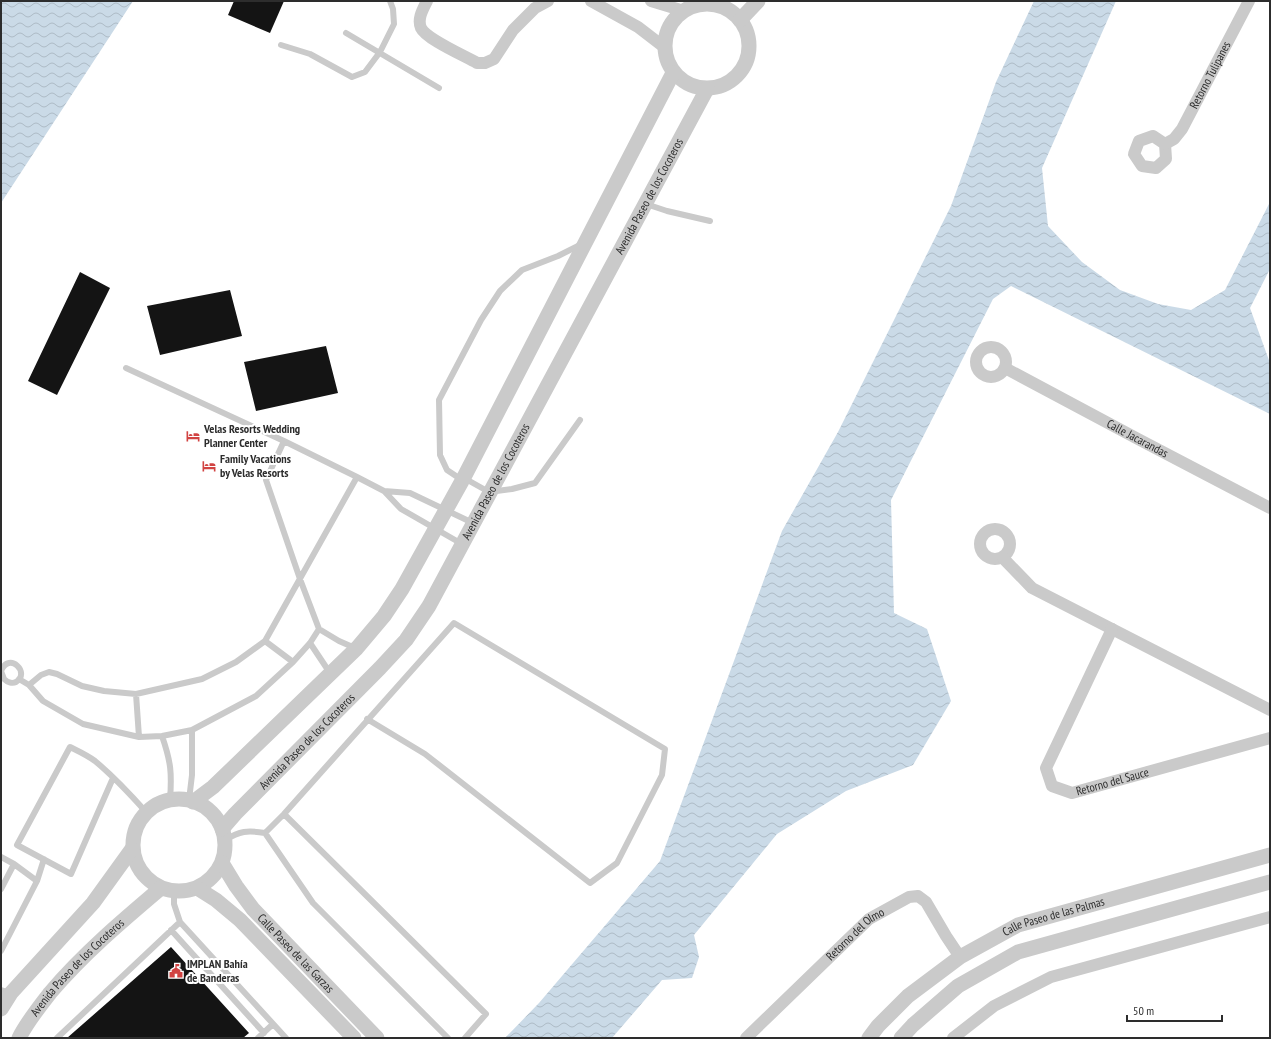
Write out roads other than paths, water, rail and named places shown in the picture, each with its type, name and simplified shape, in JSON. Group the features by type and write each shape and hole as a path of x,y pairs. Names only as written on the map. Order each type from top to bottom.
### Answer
{"street":[{"path":"427,1 420,16 421,27 430,37 477,63 485,64 494,59 513,30 535,8 548,1"},
{"path":"591,1 638,27 664,47"},
{"path":"651,1 684,11"},
{"path":"740,20 758,1"},
{"name":"Retorno Tulipanes","path":"1165,144 1174,138 1182,129 1249,1"},
{"path":"706,2 718,5 730,11 740,20 747,32 749,45 748,59 742,71 732,81 720,87 706,89 695,87 684,82 673,73 667,61 664,47 666,33 670,24 684,11 706,2"},
{"path":"191,801 213,787 356,648 384,616 402,589 447,510 673,73"},
{"name":"Avenida Paseo de los Cocoteros","path":"223,835 235,814 375,674 406,640 429,606 706,89"},
{"name":"Calle Jacarandas","path":"1005,368 1270,508"},
{"path":"1003,558 1032,588 1270,710"},
{"name":"Retorno del Sauce","path":"1112,629 1046,768 1052,786 1072,793 1270,738"},
{"path":"170,800 191,801 205,808 215,817 223,835 225,852 222,863 216,873 207,882 186,892 167,890 146,878 135,862 132,849 133,836 138,823 146,812 157,804 170,800"},
{"path":"1,1009 6,992 93,903 132,849"},
{"name":"Calle Paseo de las Palmas","path":"869,1038 878,1026 908,996 960,957 1018,925 1270,855"},
{"name":"Calle Paseo de las Garzas","path":"222,863 236,886 253,909 377,1038"},
{"name":"Calle Paseo de las Palmas","path":"901,1038 913,1025 958,986 1018,952 1270,882"},
{"name":"Calle Paseo de las Garzas","path":"197,888 216,900 240,920 354,1038"},
{"name":"Avenida Paseo de los Cocoteros","path":"19,1038 41,1004 64,977 98,943 167,890"},
{"name":"Retorno del Olmo","path":"746,1038 869,919 909,896 918,896 926,902 960,957"},
{"path":"1090,905 1097,930"},
{"path":"953,1038 994,1006 1051,977 1270,917"}],"lane":[{"path":"281,45 310,54 352,77 365,72 380,52 394,24 393,9 390,1"},
{"path":"346,33 439,88"},
{"path":"645,203 667,211 710,221"},
{"path":"580,420 534,483 512,489 489,492 448,470 440,455 439,400 481,320 500,291 522,270 558,256 585,243"},
{"path":"126,368 284,441 384,491 401,509 462,544"},
{"path":"284,441 266,480 300,579 319,629 339,641 356,648"},
{"path":"29,685 41,675 49,672 82,686 96,690 136,694 202,679 236,662 265,641 357,477"},
{"path":"384,491 410,492 473,523"},
{"path":"265,833 284,814 367,719 454,623 665,749 662,775 617,863 590,883 425,754 367,719"},
{"path":"19,679 29,685 43,701 83,724 139,737 162,736 192,730 256,696 310,643 319,629"},
{"path":"265,641 292,662"},
{"path":"310,643 330,673"},
{"path":"15,663 21,670 21,674 16,682 7,682 1,675 1,671 6,664 15,663"},
{"path":"136,694 139,737"},
{"path":"191,801 192,730"},
{"path":"162,736 170,762 172,777 170,800"},
{"path":"113,778 71,874 17,845 70,747 94,760 113,778 146,812"},
{"path":"284,814 486,1014 465,1038"},
{"path":"223,835 250,830 265,833 312,903 448,1038"},
{"path":"1,857 37,880"},
{"path":"1,951 37,880 44,859"},
{"path":"1,889 14,864"},
{"path":"167,890 174,904 180,922 286,1038"},
{"path":"57,1038 180,922"},
{"path":"171,930 264,1033"},
{"path":"258,1038 273,1024"}],"water":[{"path":"1,1 133,1 1,203"},
{"path":"1034,1 1116,1 1042,168 1048,226 1082,262 1120,290 1158,304 1191,310 1225,290 1270,202 1270,269 1250,308 1270,363 1270,414 1011,286 993,299 891,500 894,613 927,629 951,701 913,765 846,791 777,834 694,935 699,957 692,978 662,980 612,1038 505,1038 539,1003 660,861 782,531 838,432 951,206 996,82"}],"place":[{"name":"Velas Resorts Wedding Planner Center","path":"193,436"},
{"name":"Family Vacations by Velas Resorts","path":"209,466"},
{"name":"IMPLAN Bahía de Banderas","path":"176,971"}]}
